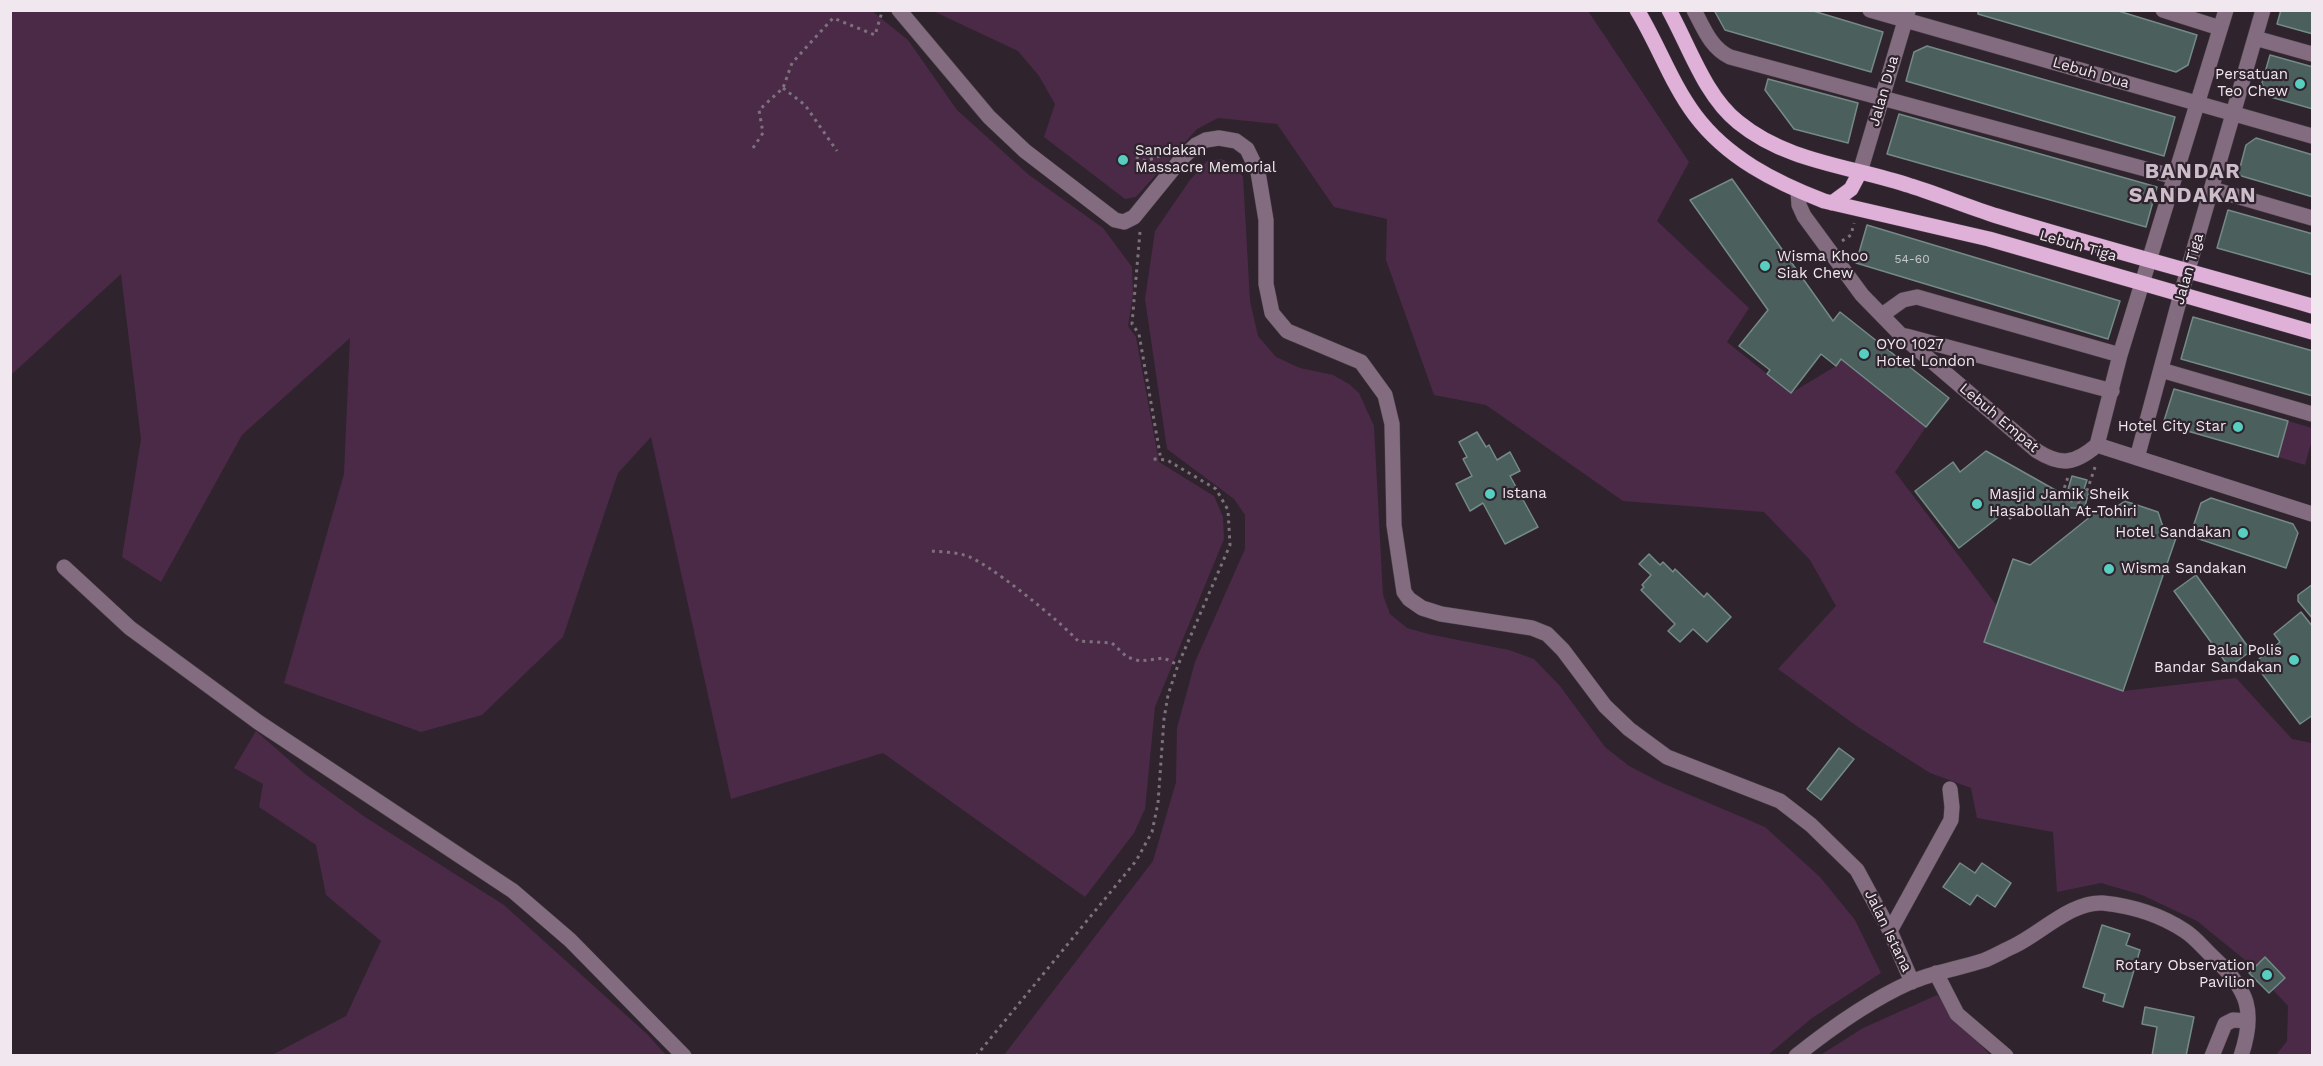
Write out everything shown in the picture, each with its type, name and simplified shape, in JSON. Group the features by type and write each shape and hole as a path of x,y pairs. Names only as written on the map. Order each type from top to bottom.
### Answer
{"main road":[{"name":"Lebuh Tiga","path":"1637,10 1695,115 1711,134 1739,158 1763,174 1798,191 1859,210 1989,239 2313,332"},
{"name":"Lebuh Tiga","path":"1669,10 1702,75 1735,120 1776,148 1826,164 1910,185 1996,215 2313,306"},
{"path":"1832,203 1851,189 1860,172"}],"street":[{"name":"Jalan Istana","path":"899,10 989,117 1025,151 1115,220 1124,222 1134,217 1182,158 1196,145 1206,140 1219,138 1236,141 1246,148 1258,172 1266,220 1266,284 1272,313 1287,331 1361,363 1384,395 1392,424 1394,525 1404,592 1409,599 1422,608 1441,614 1532,628 1546,634 1563,650 1605,706 1629,729 1667,757 1780,801 1811,825 1857,870 1890,931 1912,982 1986,960 2024,941 2069,911 2101,903 2146,911 2185,931 2239,983 2246,998 2248,1021 2241,1056"},
{"path":"1694,10 1712,43 1718,50 1730,57 2175,177"},
{"name":"Lebuh Dua","path":"1870,10 1906,15 2197,104 2313,136"},
{"path":"2163,10 2220,28"},
{"path":"2226,10 2120,355 2097,446 2313,514"},
{"name":"Jalan Tiga","path":"2138,458 2181,294 2263,10"},
{"name":"Jalan Dua","path":"1860,172 1906,15"},
{"path":"2255,38 2313,54"},
{"path":"2212,189 2313,218"},
{"name":"Lebuh Empat","path":"1798,191 1804,216 1862,295 1901,335 2037,451 2050,459 2073,460 2097,446"},
{"path":"1882,315 1903,300 1917,297 2120,355"},
{"path":"1901,335 2112,391"},
{"path":"2161,370 2313,414"},
{"path":"64,567 130,628 258,722 513,891 570,940 684,1056"},
{"path":"1890,931 1951,820 1950,789"},
{"path":"1936,973 1957,1014 2006,1056"},
{"path":"1796,1056 1857,1012 1912,982"},
{"path":"2212,1056 2225,1024 2233,1020 2248,1021"}],"path":[{"path":"753,148 763,133 759,110 783,88 792,63 833,18 875,35 883,10"},
{"path":"783,88 805,105 837,151"},
{"path":"1829,252 1851,235 1859,210"},
{"path":"1140,228 1132,324 1139,334 1161,460"},
{"path":"976,1056 1136,861 1152,832 1158,803 1168,695 1178,665 1230,545 1228,510 1216,489 1167,460 1153,459"},
{"path":"2062,497 2069,473"},
{"path":"2046,487 2062,497"},
{"path":"2043,492 2080,503"},
{"path":"932,551 966,555 996,574 1049,614 1067,628 1078,641 1112,643 1127,657 1140,661 1164,658 1178,665"}],"shaded area":[{"path":"11,11 872,11 908,40 957,110 1029,175 1103,228 1132,267 1133,295 1128,326 1136,337 1159,462 1214,496 1223,517 1224,539 1155,707 1145,809 1134,833 1085,897 883,753 731,799 651,437 618,473 563,637 482,715 421,732 284,683 344,474 350,338 242,435 161,582 122,557 141,439 121,274 11,375"},
{"path":"933,11 1588,11 1689,162 1657,221 1749,308 1727,342 1791,393 1836,366 1841,359 1926,427 1895,472 1997,606 1984,642 2123,691 2236,678 2292,739 2312,743 2312,1055 2276,1055 2287,1041 2288,1006 2245,960 2197,921 2142,895 2101,883 2057,892 2053,832 1977,818 1971,788 1930,773 1858,727 1778,669 1836,606 1810,560 1764,512 1623,501 1486,405 1434,395 1386,260 1387,219 1334,207 1277,124 1218,118 1197,129 1136,197 1125,199 1044,137 1055,104 1039,76 1018,51"},
{"path":"1221,159 1235,165 1243,177 1250,301 1258,336 1276,357 1300,368 1333,375 1349,384 1359,393 1374,426 1383,595 1390,614 1407,628 1509,650 1534,659 1560,686 1605,747 1629,766 1662,783 1765,827 1820,877 1855,920 1881,973 1812,1018 1768,1055 1004,1055 1153,861 1176,782 1177,728 1195,662 1245,549 1245,515 1234,499 1167,449 1145,299 1155,231 1190,180 1207,161"},
{"path":"2288,421 2312,428 2312,440 2305,465 2278,457"},
{"path":"256,731 305,774 365,817 504,905 647,1034 666,1055 272,1055 346,1016 381,941 326,895 316,845 259,807 263,784 234,768"},
{"path":"1937,995 1990,1055 1819,1056 1863,1028"}],"building":[{"path":"1714,10 1810,10 1883,32 1871,72 1725,30"},
{"path":"1978,10 2115,10 2197,35 2188,65 2176,72 1978,14"},
{"path":"2281,10 2313,10 2313,34 2277,24"},
{"path":"1927,46 2175,117 2164,156 1906,81 1914,52"},
{"path":"2270,55 2313,67 2313,109 2267,96 2262,83"},
{"path":"1768,79 1858,103 1848,143 1794,129 1765,90"},
{"path":"1899,114 2157,187 2146,227 1887,154"},
{"path":"2256,138 2313,155 2313,197 2238,175 2246,145"},
{"path":"1732,179 1833,321 1840,312 1949,398 1926,427 1841,359 1836,366 1821,354 1791,393 1767,374 1770,370 1739,346 1768,310 1690,200"},
{"path":"2228,210 2313,234 2313,275 2217,248"},
{"path":"1867,225 2120,301 2108,339 1856,263"},
{"path":"2193,317 2313,351 2313,396 2181,359"},
{"path":"2174,389 2288,421 2278,457 2163,424"},
{"name":"Istana","path":"1477,432 1486,447 1489,445 1497,460 1510,452 1520,471 1510,476 1538,527 1505,544 1483,503 1470,511 1456,484 1472,476 1463,459 1467,457 1459,442"},
{"name":"Masjid Jamik Sheik Hasabollah At-Tohiri","path":"1986,451 2066,496 2072,476 2087,480 2084,489 2089,491 2085,506 2088,508 2025,508 2010,519 2005,512 1959,548 1915,491 1953,462 1960,472"},
{"path":"2211,498 2293,524 2298,533 2286,568 2190,536 2201,503"},
{"path":"2125,501 2158,512 2164,530 2177,535 2123,691 1984,642 2013,559 2030,565 2101,508 2110,511"},
{"path":"1649,554 1660,565 1663,562 1673,572 1675,569 1704,597 1707,593 1731,617 1707,642 1693,629 1680,642 1668,631 1675,624 1641,590 1644,587 1642,585 1651,575 1639,564"},
{"path":"2196,575 2251,651 2229,667 2174,591"},
{"path":"2313,584 2313,619 2298,601 2298,595"},
{"path":"2301,612 2313,627 2313,715 2300,724 2254,663 2280,642 2274,634"},
{"path":"1839,748 1854,759 1821,800 1807,789"},
{"path":"1960,863 1975,873 1982,863 2011,883 1995,907 1977,895 1970,905 1943,887"},
{"path":"2102,925 2130,934 2126,945 2140,950 2123,1007 2103,1001 2105,994 2083,987"},
{"path":"2265,957 2285,978 2269,993 2249,973"},
{"path":"2145,1007 2194,1017 2186,1056 2152,1056 2157,1027 2142,1024"}],"place":[{"name":"Persatuan Teo Chew","path":"2300,84"},
{"name":"Sandakan Massacre Memorial","path":"1123,160"},
{"name":"Wisma Khoo Siak Chew","path":"1765,266"},
{"name":"OYO 1027 Hotel London","path":"1864,354"},
{"name":"Hotel City Star","path":"2238,427"},
{"name":"Istana","path":"1490,494"},
{"name":"Masjid Jamik Sheik Hasabollah At-Tohiri","path":"1977,504"},
{"name":"Hotel Sandakan","path":"2243,533"},
{"name":"Wisma Sandakan","path":"2109,569"},
{"name":"Balai Polis Bandar Sandakan","path":"2294,660"},
{"name":"Rotary Observation Pavilion","path":"2267,975"}],"district":[{"name":"BANDAR SANDAKAN","path":"2193,184"}]}
